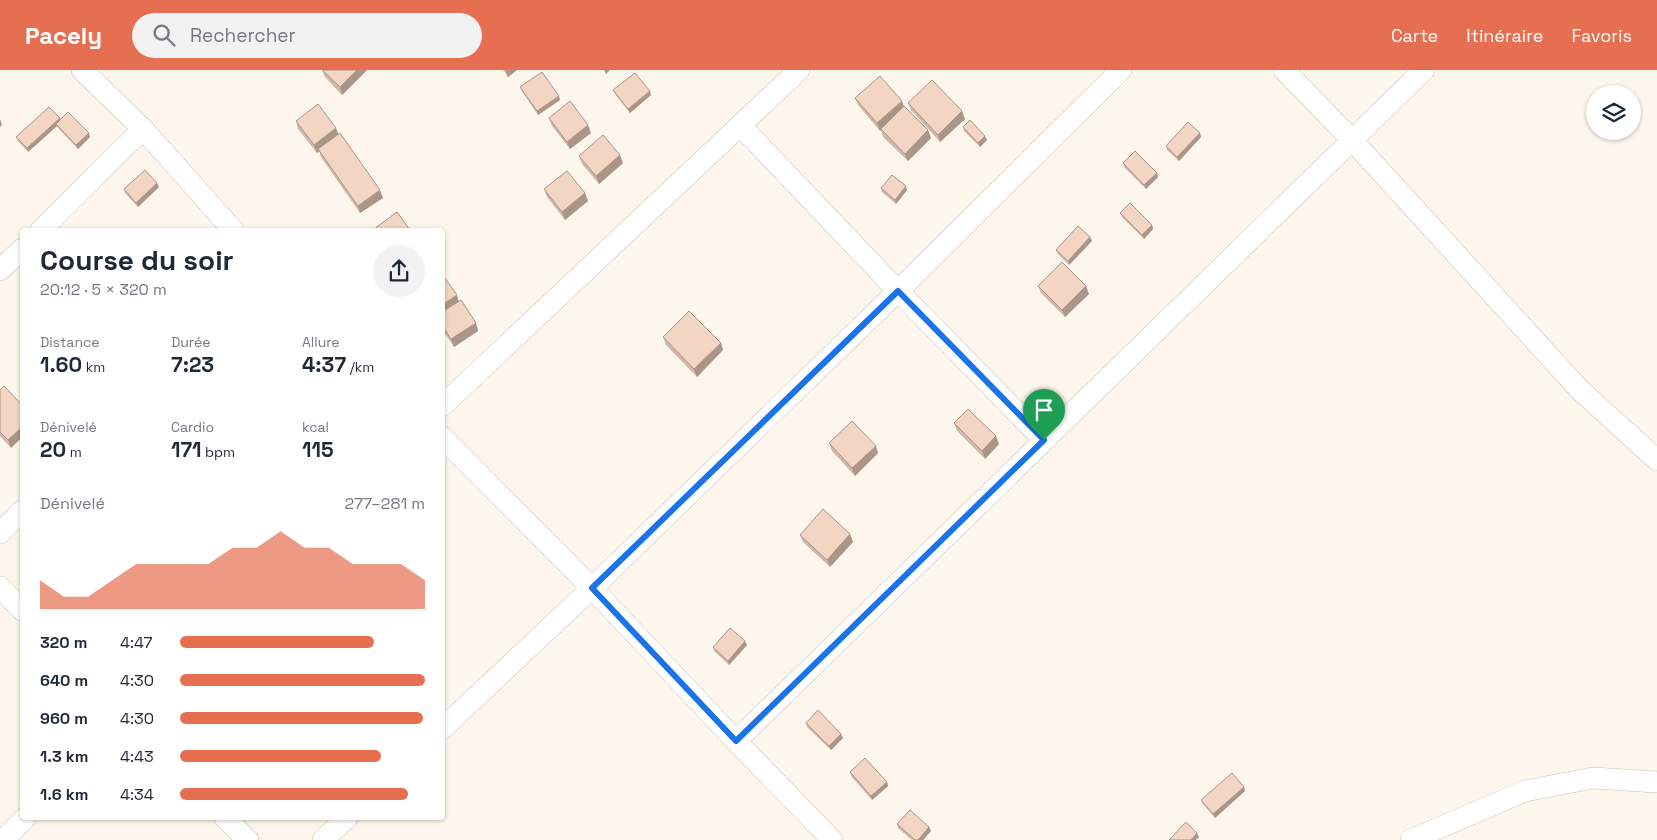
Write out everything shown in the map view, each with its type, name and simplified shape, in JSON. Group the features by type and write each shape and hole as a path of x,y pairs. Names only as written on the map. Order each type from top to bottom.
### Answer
{"street":[{"path":"82,70 143,129 232,228"},
{"path":"445,403 798,70"},
{"path":"445,727 592,588 898,291 1121,70"},
{"path":"1284,70 1352,140 1580,390 1657,460"},
{"path":"736,741 1424,70"},
{"path":"740,125 898,291 1044,440"},
{"path":"43,228 143,129"},
{"path":"0,270 20,250"},
{"path":"445,440 592,588 832,840"},
{"path":"0,533 20,513"},
{"path":"0,587 20,608"},
{"path":"1411,840 1525,790 1593,778 1657,782"},
{"path":"3,840 23,820"},
{"path":"228,820 248,840"},
{"path":"323,840 345,820"}],"building":[{"path":"322,70 357,70 340,87"},
{"path":"542,72 559,96 537,111 520,87"},
{"path":"635,73 650,91 628,109 613,90"},
{"path":"880,76 902,101 877,123 855,98"},
{"path":"932,80 962,111 938,135 908,103"},
{"path":"570,101 588,125 567,142 549,118"},
{"path":"318,104 336,128 314,145 296,121"},
{"path":"904,106 928,130 905,154 881,129"},
{"path":"49,107 60,118 27,148 16,137"},
{"path":"68,112 89,133 76,145 56,124"},
{"path":"970,120 985,136 978,143 963,127"},
{"path":"1188,122 1200,133 1177,157 1166,146"},
{"path":"340,133 380,190 358,206 318,149"},
{"path":"603,135 620,155 596,176 579,156"},
{"path":"1135,151 1157,173 1144,185 1123,163"},
{"path":"145,170 157,183 136,203 124,189"},
{"path":"567,171 585,193 562,212 544,189"},
{"path":"892,175 906,186 895,200 881,188"},
{"path":"1130,203 1152,225 1142,235 1120,213"},
{"path":"397,212 409,228 375,228"},
{"path":"1078,226 1090,237 1068,261 1056,250"},
{"path":"1062,262 1086,286 1062,310 1038,286"},
{"path":"445,278 457,295 445,303"},
{"path":"461,300 476,323 451,339 445,330 445,310"},
{"path":"689,311 721,343 694,369 663,337"},
{"path":"4,386 20,403 20,429 8,440 0,432 0,390"},
{"path":"968,409 996,436 982,451 954,423"},
{"path":"852,421 876,446 852,468 829,443"},
{"path":"823,509 850,534 827,560 800,535"},
{"path":"730,628 745,641 728,661 713,647"},
{"path":"818,710 841,734 829,746 806,723"},
{"path":"865,758 887,782 871,796 850,772"},
{"path":"1232,773 1244,787 1213,814 1201,800"},
{"path":"910,810 929,827 918,840 915,840 897,824"},
{"path":"1186,822 1197,833 1191,840 1169,840"}],"route":[{"path":"898,291 1044,440 736,741 592,588 898,291"}]}
